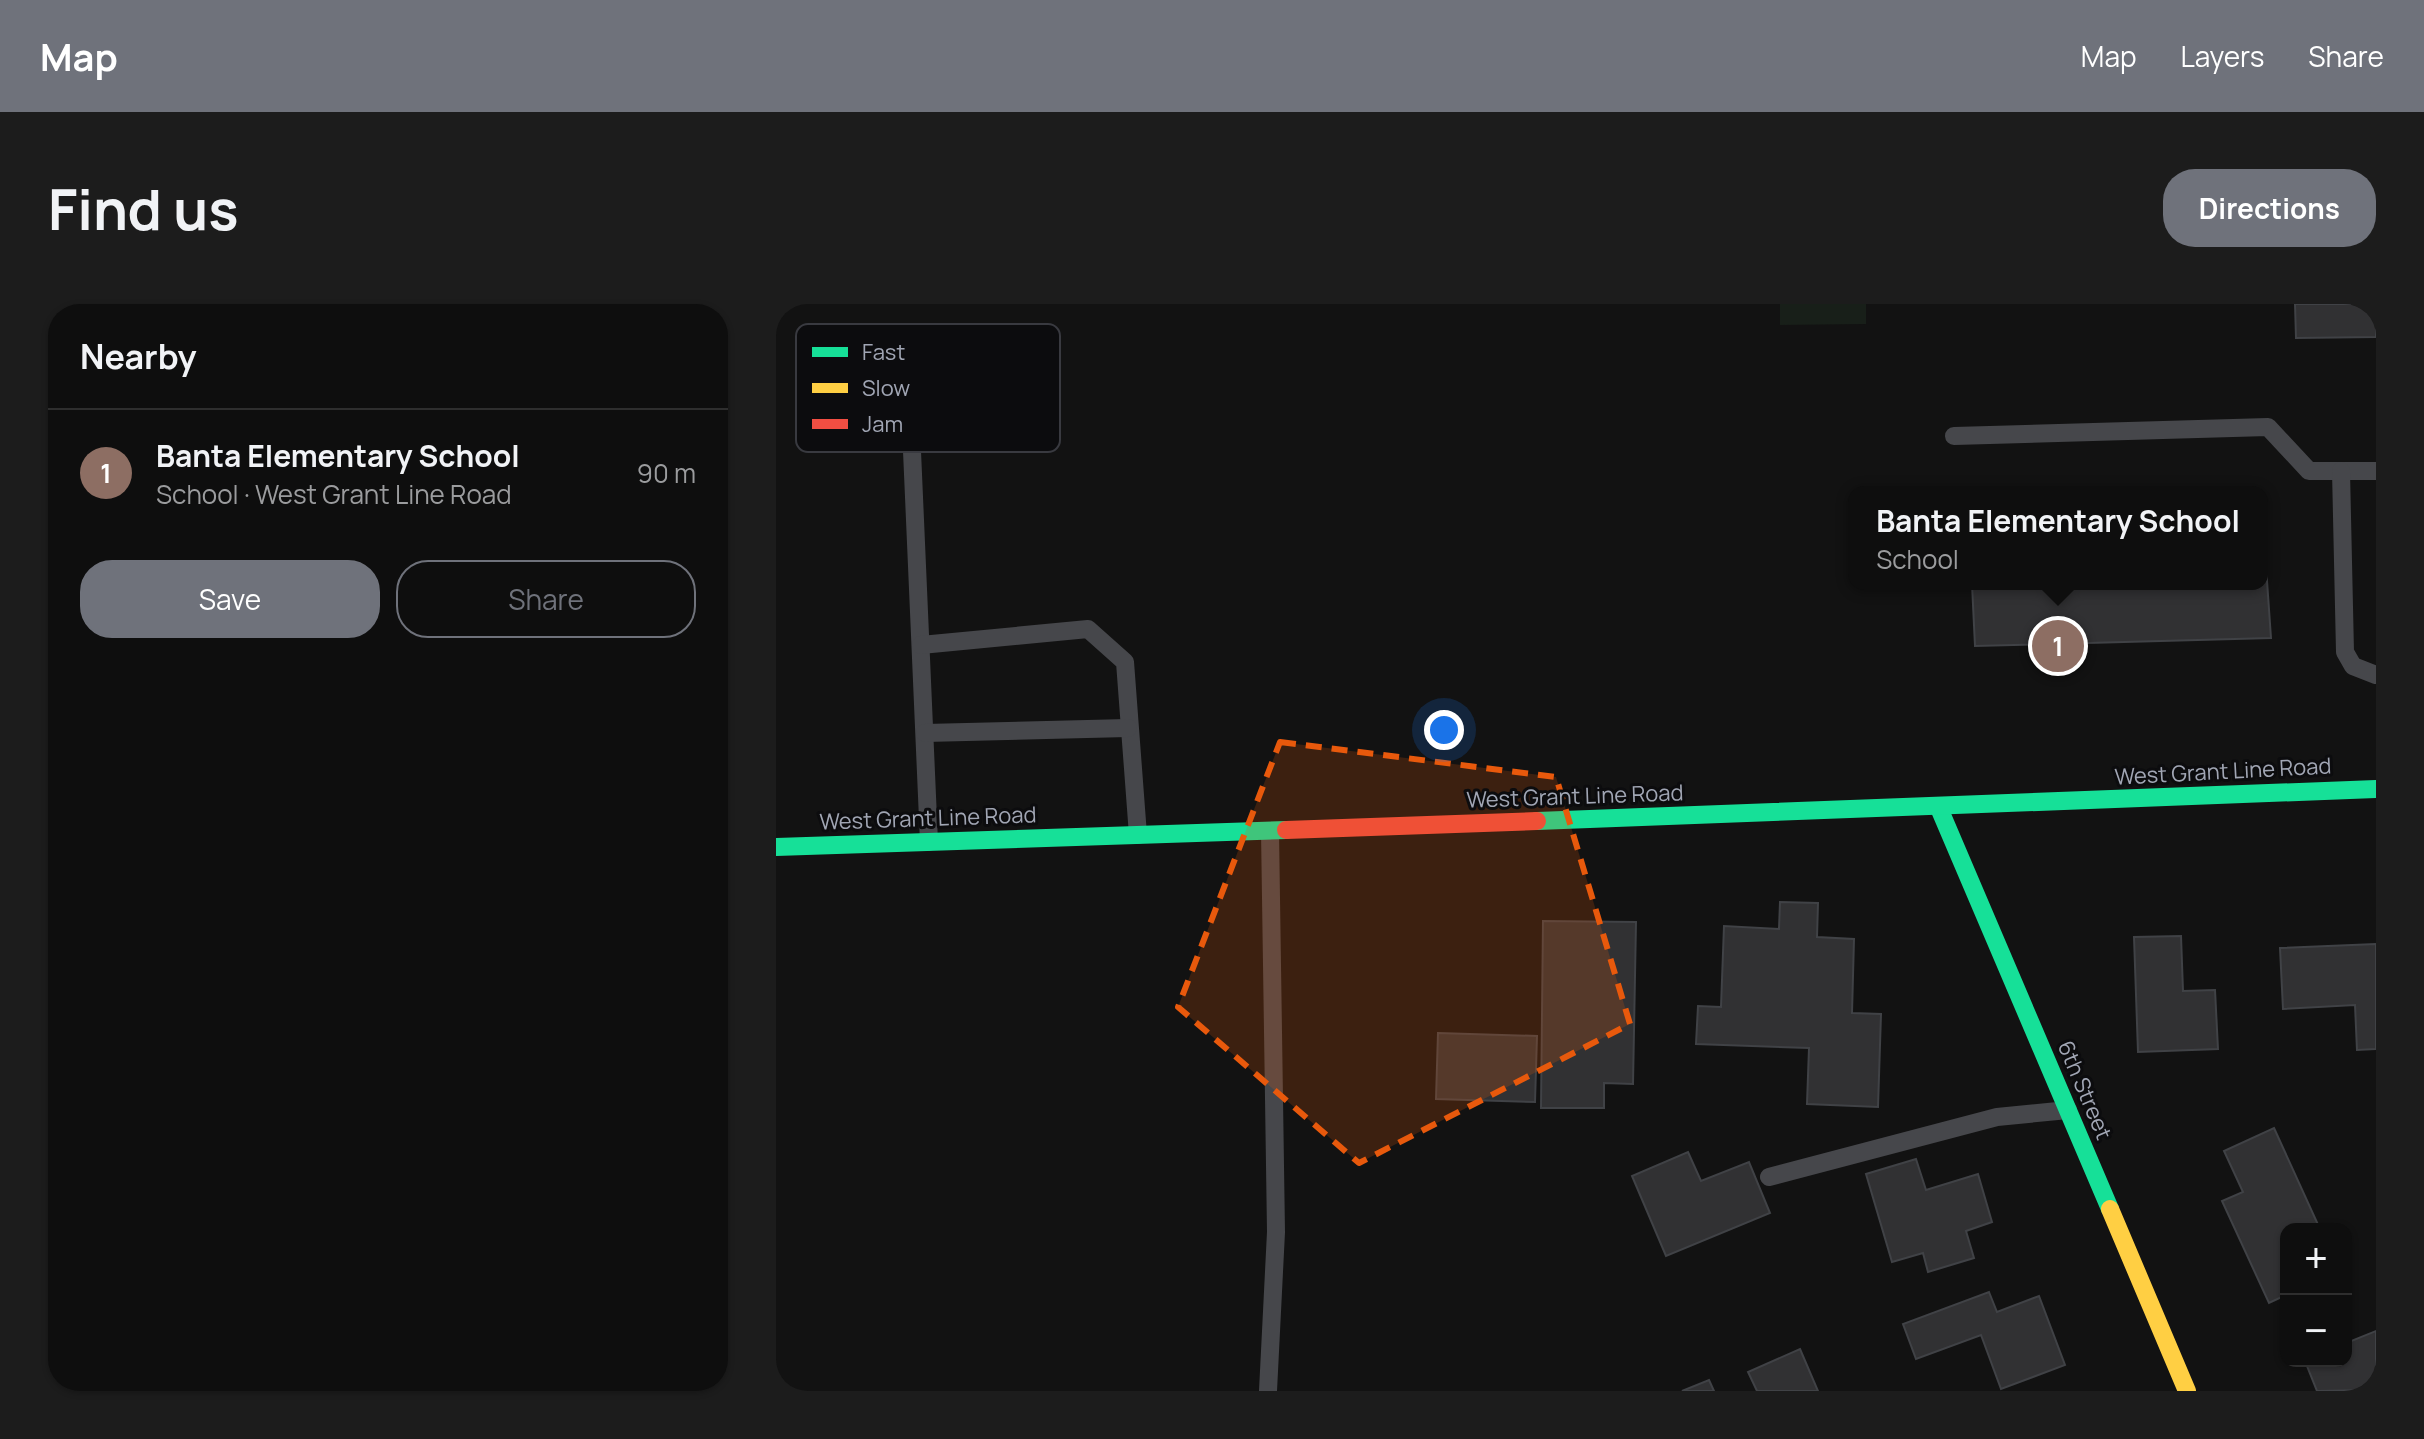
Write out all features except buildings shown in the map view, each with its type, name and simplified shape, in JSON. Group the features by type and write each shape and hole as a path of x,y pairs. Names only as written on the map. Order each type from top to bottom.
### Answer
{"main road":[{"name":"West Grant Line Road","path":"776,847 1939,808 2376,789"},
{"name":"6th Street","path":"1939,808 2187,1391"}],"lane":[{"path":"1954,436 2268,427 2309,471 2376,471"},
{"path":"912,452 929,842"},
{"path":"2341,471 2345,652 2353,666 2376,675"},
{"path":"921,645 1088,629 1125,662 1138,835"},
{"path":"925,733 1128,728"},
{"path":"1268,1391 1276,1232 1270,831"},
{"path":"1769,1177 1997,1117 2068,1110"}],"highlighted area":[{"path":"1280,742 1556,777 1630,1024 1359,1163 1178,1007"}],"shaded area":[{"path":"1780,304 1866,304 1866,324 1780,325"}],"traffic: fast":[{"path":"1537,821 2376,789"},
{"path":"1939,808 2110,1209"},
{"path":"776,847 1286,830"}],"traffic: slow":[{"path":"2110,1209 2187,1391"}],"traffic: jam":[{"path":"1286,830 1537,821"}],"place":[{"name":"Banta Elementary School","path":"2058,646"}]}
